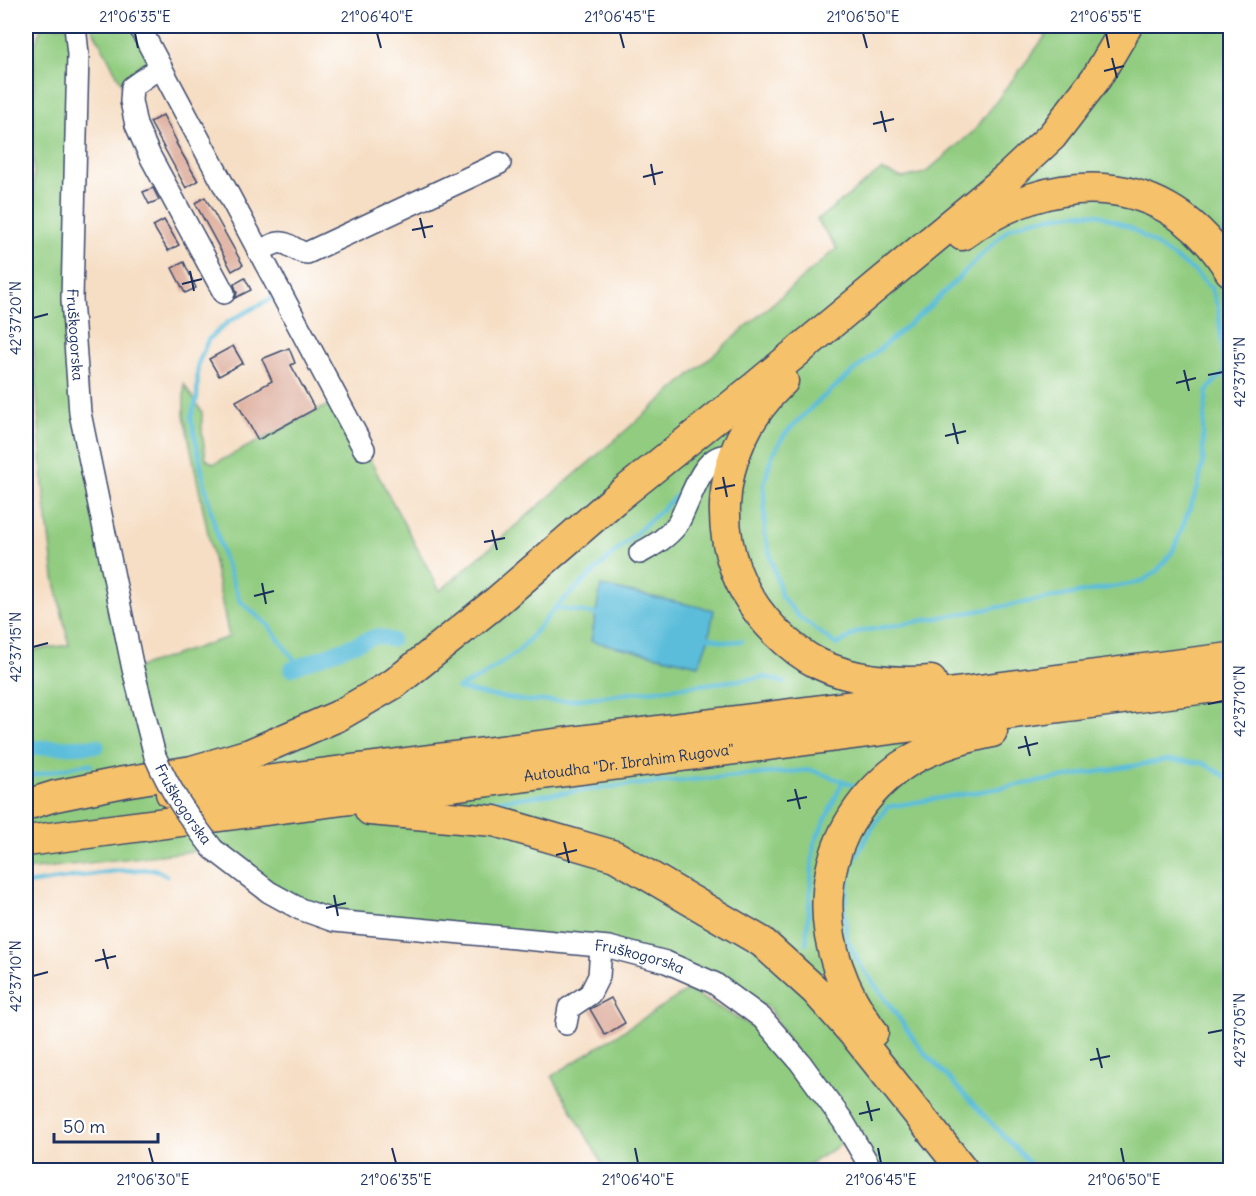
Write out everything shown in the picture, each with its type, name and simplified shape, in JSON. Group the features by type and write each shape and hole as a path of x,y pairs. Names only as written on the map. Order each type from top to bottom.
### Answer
{"highway":[{"path":"26,805 55,796 112,784 192,771 250,754 338,716 395,683 495,603 614,500 765,379 1007,177 1052,136 1097,77 1127,26"},
{"path":"1116,673 911,682 856,677 818,664 786,642 762,618 744,592 732,566 726,537 725,510 727,485 733,460 741,438 771,392 879,299 975,226 1009,206 1036,196 1068,191 1099,189 1133,192 1183,216 1219,252 1230,271"},
{"path":"26,811 1230,658"},
{"path":"982,1170 941,1122 868,1025 851,1000 838,971 826,916 827,886 833,859 843,832 857,810 893,772 939,747 975,735 1230,685"},
{"name":"Autoudha \"Dr. Ibrahim Rugova\"","path":"26,841 1230,685"},
{"path":"262,812 372,810 494,821 615,856 762,942 770,949 816,991 856,1036 963,1170"}],"street":[{"name":"Fruškogorska","path":"75,26 78,54 72,299 80,413 132,669 155,756 167,785 184,811 213,849 269,892 300,909 334,921 600,948 609,947 666,962 714,983 762,1018 800,1062 843,1121 872,1170"},
{"path":"139,26 364,449"},
{"path":"160,67 132,87 131,101 136,124 224,293"},
{"path":"258,251 285,243 299,253 307,253 500,163"},
{"path":"640,553 663,540 676,526 703,471 711,461 722,456 733,460"},
{"path":"566,1024 568,1008 590,994 598,975 600,948"}],"green space":[{"path":"42,26 75,26 72,299 133,669 229,637 184,415 184,384 202,412 206,459 214,464 338,400 440,591 837,248 817,220 881,170 903,178 925,173 974,131 1053,26 1230,26 1230,1170 872,1170 800,1062 769,1008 714,983 667,957 334,921 213,849 26,870 26,651 69,645 54,577 43,486 33,336 34,47"},
{"path":"91,26 139,26 160,67 131,101"},
{"path":"688,990 755,1028 848,1140 800,1170 606,1170 552,1076"}],"water":[{"path":"601,586 714,610 709,637 699,665 591,641"}],"building":[{"path":"163,115 198,181 186,188 150,122"},
{"path":"153,188 159,200 149,204 143,192"},
{"path":"205,197 243,265 232,271 195,203"},
{"path":"164,220 179,245 168,251 153,226"},
{"path":"184,262 196,288 185,293 172,268"},
{"path":"245,278 251,290 235,298 237,293 234,284"},
{"path":"233,346 243,363 219,376 209,359"},
{"path":"289,348 295,363 291,365 315,409 258,440 236,401 272,381 262,359"},
{"path":"611,998 625,1023 605,1035 590,1009"}],"waterway":[{"path":"1225,372 1218,307 1211,288 1194,271 1131,228 1097,214 1078,213 1031,220 1008,229 928,308 814,405 785,434 772,455 764,484 765,536 782,597 799,617 837,645 857,632 1141,582 1157,571 1173,551 1198,487 1203,462 1203,428 1207,391 1215,381 1230,370"},
{"path":"273,295 274,297 228,322 208,340 198,364 197,398 191,417 207,495 223,556 240,601 269,626 299,666"},
{"path":"555,608 685,488"},
{"path":"458,688 481,677 519,651 555,608 596,614"},
{"path":"291,669 376,636 392,640"},
{"path":"709,637 725,642 742,641"},
{"path":"458,688 528,701 563,701 766,677 785,683"},
{"path":"26,748 97,746"},
{"path":"1036,1170 922,1050 859,963 847,939 844,907 851,865 887,807 1168,760 1203,763 1230,779"},
{"path":"26,777 85,764 91,765"},
{"path":"467,804 628,785 811,770 853,785"},
{"path":"806,944 814,844 843,781"},
{"path":"26,884 115,871 154,869 167,876"}]}
